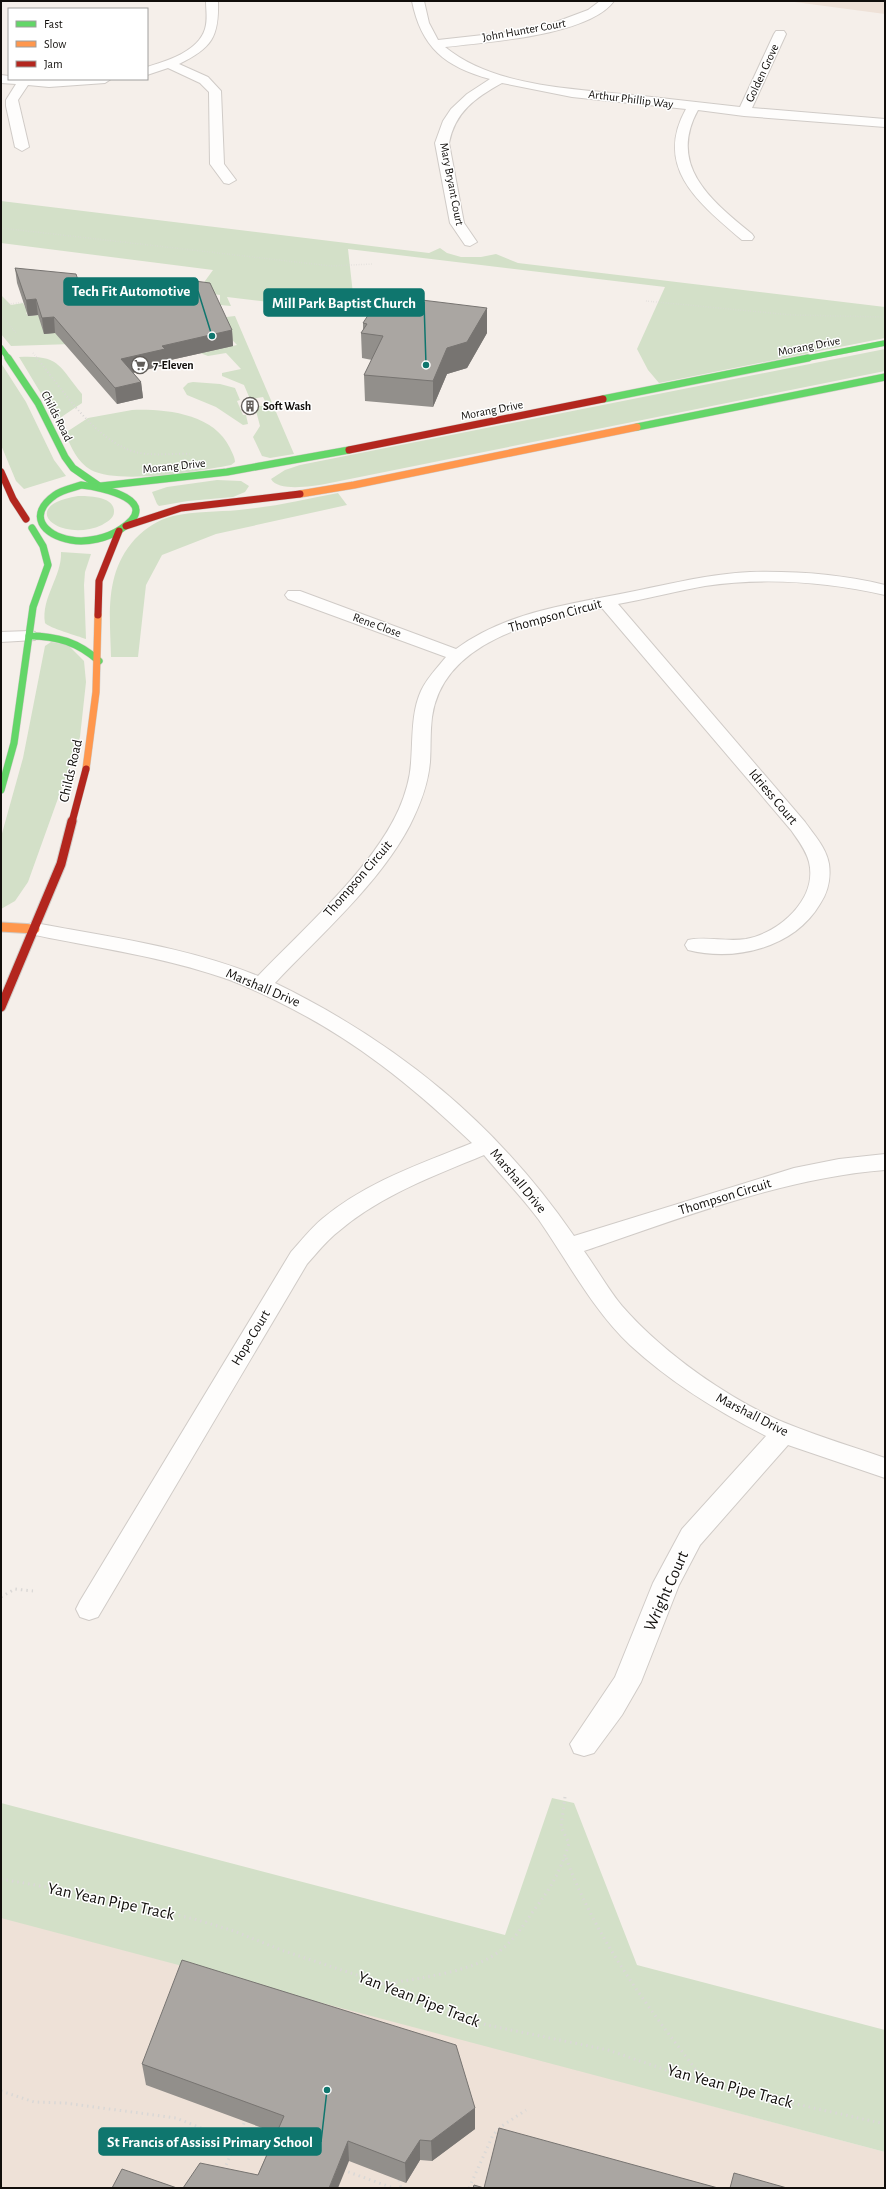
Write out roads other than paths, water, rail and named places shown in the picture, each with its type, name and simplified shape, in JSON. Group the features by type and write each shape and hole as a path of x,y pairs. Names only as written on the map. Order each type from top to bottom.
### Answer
{"main road":[{"name":"Morang Drive","path":"26,519 27,509 33,503 47,493 63,488 100,486 253,471 885,343"},
{"name":"Childs Road","path":"1,348 38,403 64,457 73,468 100,486 115,490 125,495 132,502 135,510 134,514 122,528 107,557 99,581 97,596 99,661 94,732 82,789 61,864 27,939 1,1007"},
{"path":"32,528 41,534 55,539 72,541 105,536 122,528 181,508 268,500 362,483 885,376"},
{"path":"1,472 13,499 43,546 48,565 33,607 14,743 1,790"},
{"path":"261,487 268,500"},
{"path":"29,636 60,636 72,639 87,648 99,661"},
{"path":"1,927 27,939"}],"street":[{"path":"148,70 185,56 206,39 213,22 212,1"},
{"name":"Arthur Phillip Way","path":"418,1 424,28 434,44 460,62 501,78 554,90 744,112 885,123"},
{"name":"John Hunter Court","path":"434,44 556,26 590,14 608,1"},
{"name":"Golden Grove","path":"744,112 780,34"},
{"path":"168,63 204,80 215,92 217,164 229,180"},
{"name":"Mary Bryant Court","path":"470,242 457,224 442,143 443,133 453,113 461,105 479,91 501,78"},
{"path":"9,80 24,82 73,82 94,80"},
{"path":"22,147 12,106 12,100 24,82"},
{"path":"694,106 684,125 680,148 687,173 703,197 747,237"},
{"name":"Thompson Circuit","path":"261,985 359,882 394,837 415,791 423,747 421,728 423,709 427,695 437,678 478,641 505,629 546,616 707,580 729,578 806,577 843,581 885,590"},
{"name":"Rene Close","path":"294,595 460,656"},
{"name":"Idriess Court","path":"607,602 798,826 813,846 819,863 820,881 816,897 794,924 776,935 750,944 722,947 695,945"},
{"path":"1,637 29,636"},
{"name":"Marshall Drive","path":"27,939 114,946 174,956 224,971 261,985 306,1007 394,1062 433,1093 488,1145 546,1213 613,1311 638,1338 700,1387 734,1408 783,1433 885,1468"},
{"name":"Hope Court","path":"89,1609 299,1258 330,1224 351,1210 397,1184 488,1145"},
{"name":"Thompson Circuit","path":"569,1247 754,1187 829,1168 885,1162"},
{"name":"Wright Court","path":"584,1744 612,1707 627,1682 666,1583 691,1536 783,1433"}],"place":[{"name":"Tech Fit Automotive","path":"212,336"},
{"name":"7-Eleven","path":"140,365"},
{"name":"Mill Park Baptist Church","path":"426,365"},
{"name":"Soft Wash","path":"250,406"},
{"name":"St Francis of Assissi Primary School","path":"327,2090"}]}
